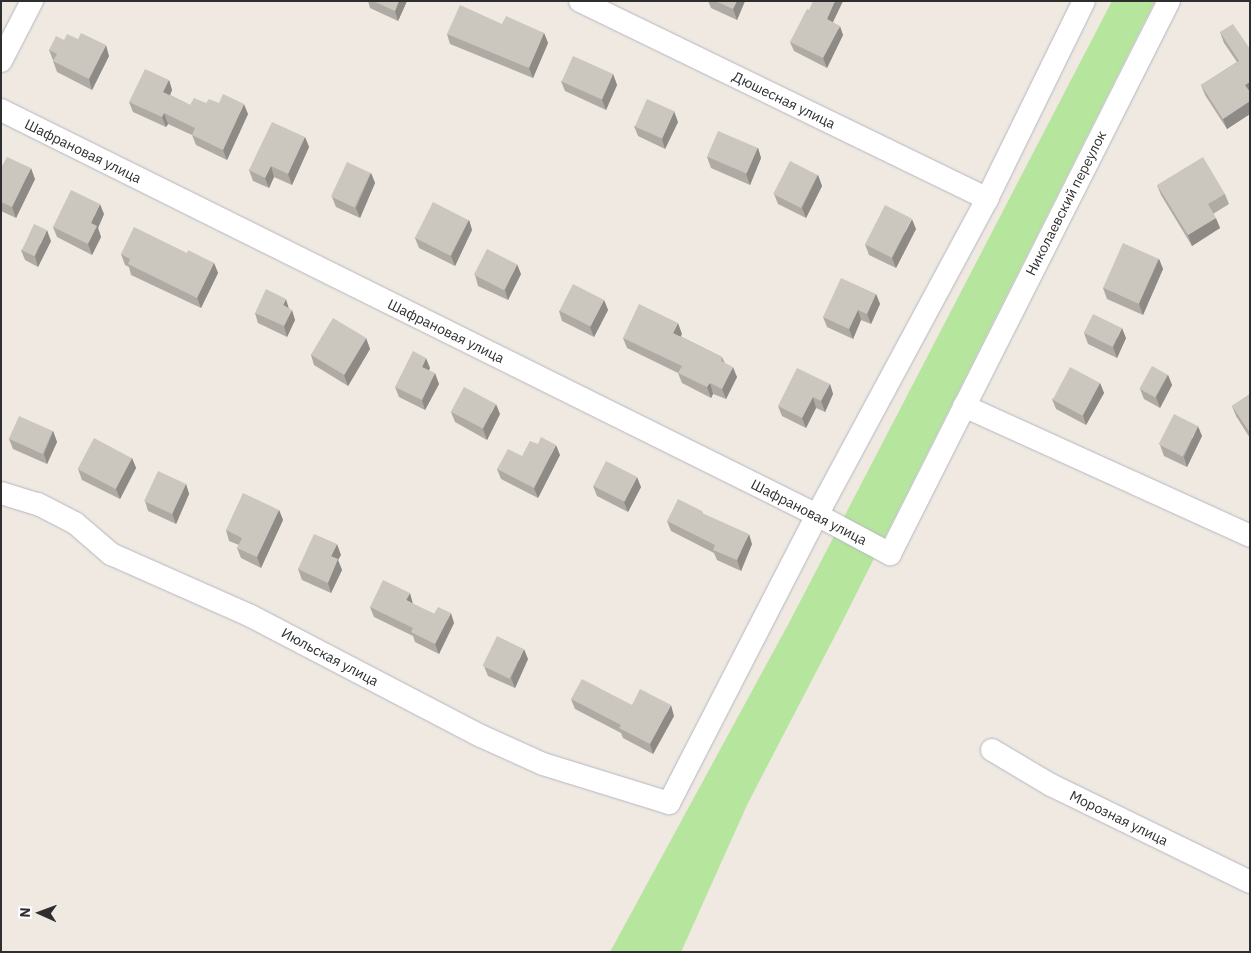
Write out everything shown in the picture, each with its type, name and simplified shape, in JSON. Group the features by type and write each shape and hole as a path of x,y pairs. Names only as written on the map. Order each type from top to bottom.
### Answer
{"street":[{"path":"1,61 32,1"},
{"name":"Дюшесная улица","path":"580,1 987,199"},
{"path":"817,515 987,199 1084,1"},
{"name":"Николаевский переулок","path":"890,554 1169,1"},
{"name":"Шафрановая улица","path":"1,110 817,515 890,554"},
{"path":"964,406 1250,536"},
{"name":"Июльская улица","path":"1,493 38,504 67,519 111,554 251,616 481,736 543,764 670,803 817,515"},
{"name":"Морозная улица","path":"992,750 1051,785 1250,882"}],"green space":[{"path":"1112,1 1155,1 838,630 748,803 681,952 610,952 790,621"}],"building":[{"path":"373,1 399,1 395,11"},
{"path":"715,1 737,1 733,9"},
{"path":"813,1 835,1 827,19 840,26 823,58 790,42"},
{"path":"460,5 502,24 506,16 544,33 529,68 447,34"},
{"path":"1233,24 1250,49 1250,82 1245,85 1250,92 1250,101 1223,119 1201,85 1239,61 1220,32"},
{"path":"81,33 106,45 89,79 53,61 57,54 49,50 56,36 64,40 67,34 78,39"},
{"path":"573,56 613,74 602,99 562,82"},
{"path":"145,69 169,80 163,92 190,105 194,98 206,103 209,99 219,103 223,94 244,104 223,150 192,135 195,128 164,113 162,117 129,102"},
{"path":"647,99 674,111 662,139 635,126"},
{"path":"272,122 305,137 288,174 271,166 265,178 249,170"},
{"path":"718,131 758,148 747,174 707,157"},
{"path":"7,157 31,168 12,207 1,202 1,168"},
{"path":"1203,157 1225,194 1208,204 1216,218 1188,235 1157,185"},
{"path":"790,161 818,175 801,208 773,194"},
{"path":"347,162 371,173 355,207 331,196"},
{"path":"71,190 100,204 91,223 97,226 88,244 53,227"},
{"path":"433,202 469,220 450,256 415,238"},
{"path":"885,205 912,219 892,258 865,244"},
{"path":"34,224 47,230 34,256 22,250"},
{"path":"134,227 187,253 188,250 214,263 197,298 128,264 130,259 121,254"},
{"path":"1123,243 1159,259 1139,304 1103,288"},
{"path":"487,249 517,264 504,290 474,275"},
{"path":"841,278 876,294 867,314 858,310 849,329 823,317"},
{"path":"573,284 604,300 591,327 559,311"},
{"path":"266,289 286,299 283,305 292,310 284,326 255,313"},
{"path":"639,304 678,323 673,333 722,357 721,361 733,367 722,389 710,383 707,387 678,373 682,366 623,338"},
{"path":"1093,314 1122,328 1113,347 1084,333"},
{"path":"333,318 366,338 344,375 311,355"},
{"path":"413,351 426,358 422,367 435,373 422,400 395,387"},
{"path":"1152,366 1168,375 1155,397 1139,389"},
{"path":"1070,367 1100,383 1083,416 1053,400"},
{"path":"797,368 830,384 821,401 813,397 802,418 778,406"},
{"path":"464,387 496,404 483,429 451,412"},
{"path":"1250,394 1250,433 1232,406"},
{"path":"1174,414 1198,426 1183,457 1159,444"},
{"path":"19,416 53,431 43,454 9,439"},
{"path":"541,437 556,445 534,488 497,469 508,449 522,456 530,441 538,444"},
{"path":"94,438 132,458 116,489 78,469"},
{"path":"606,461 637,477 624,502 593,486"},
{"path":"158,471 186,484 172,514 144,501"},
{"path":"243,493 279,510 257,557 237,548 242,538 226,530"},
{"path":"678,499 702,511 702,513 749,534 737,560 713,550 715,545 667,521"},
{"path":"314,534 337,544 331,556 338,559 328,583 298,569"},
{"path":"383,580 410,593 406,600 434,614 438,607 451,613 435,644 411,632 413,628 370,607"},
{"path":"497,636 524,649 509,679 483,666"},
{"path":"582,679 632,705 640,689 671,705 650,744 619,728 621,725 571,699"}]}
